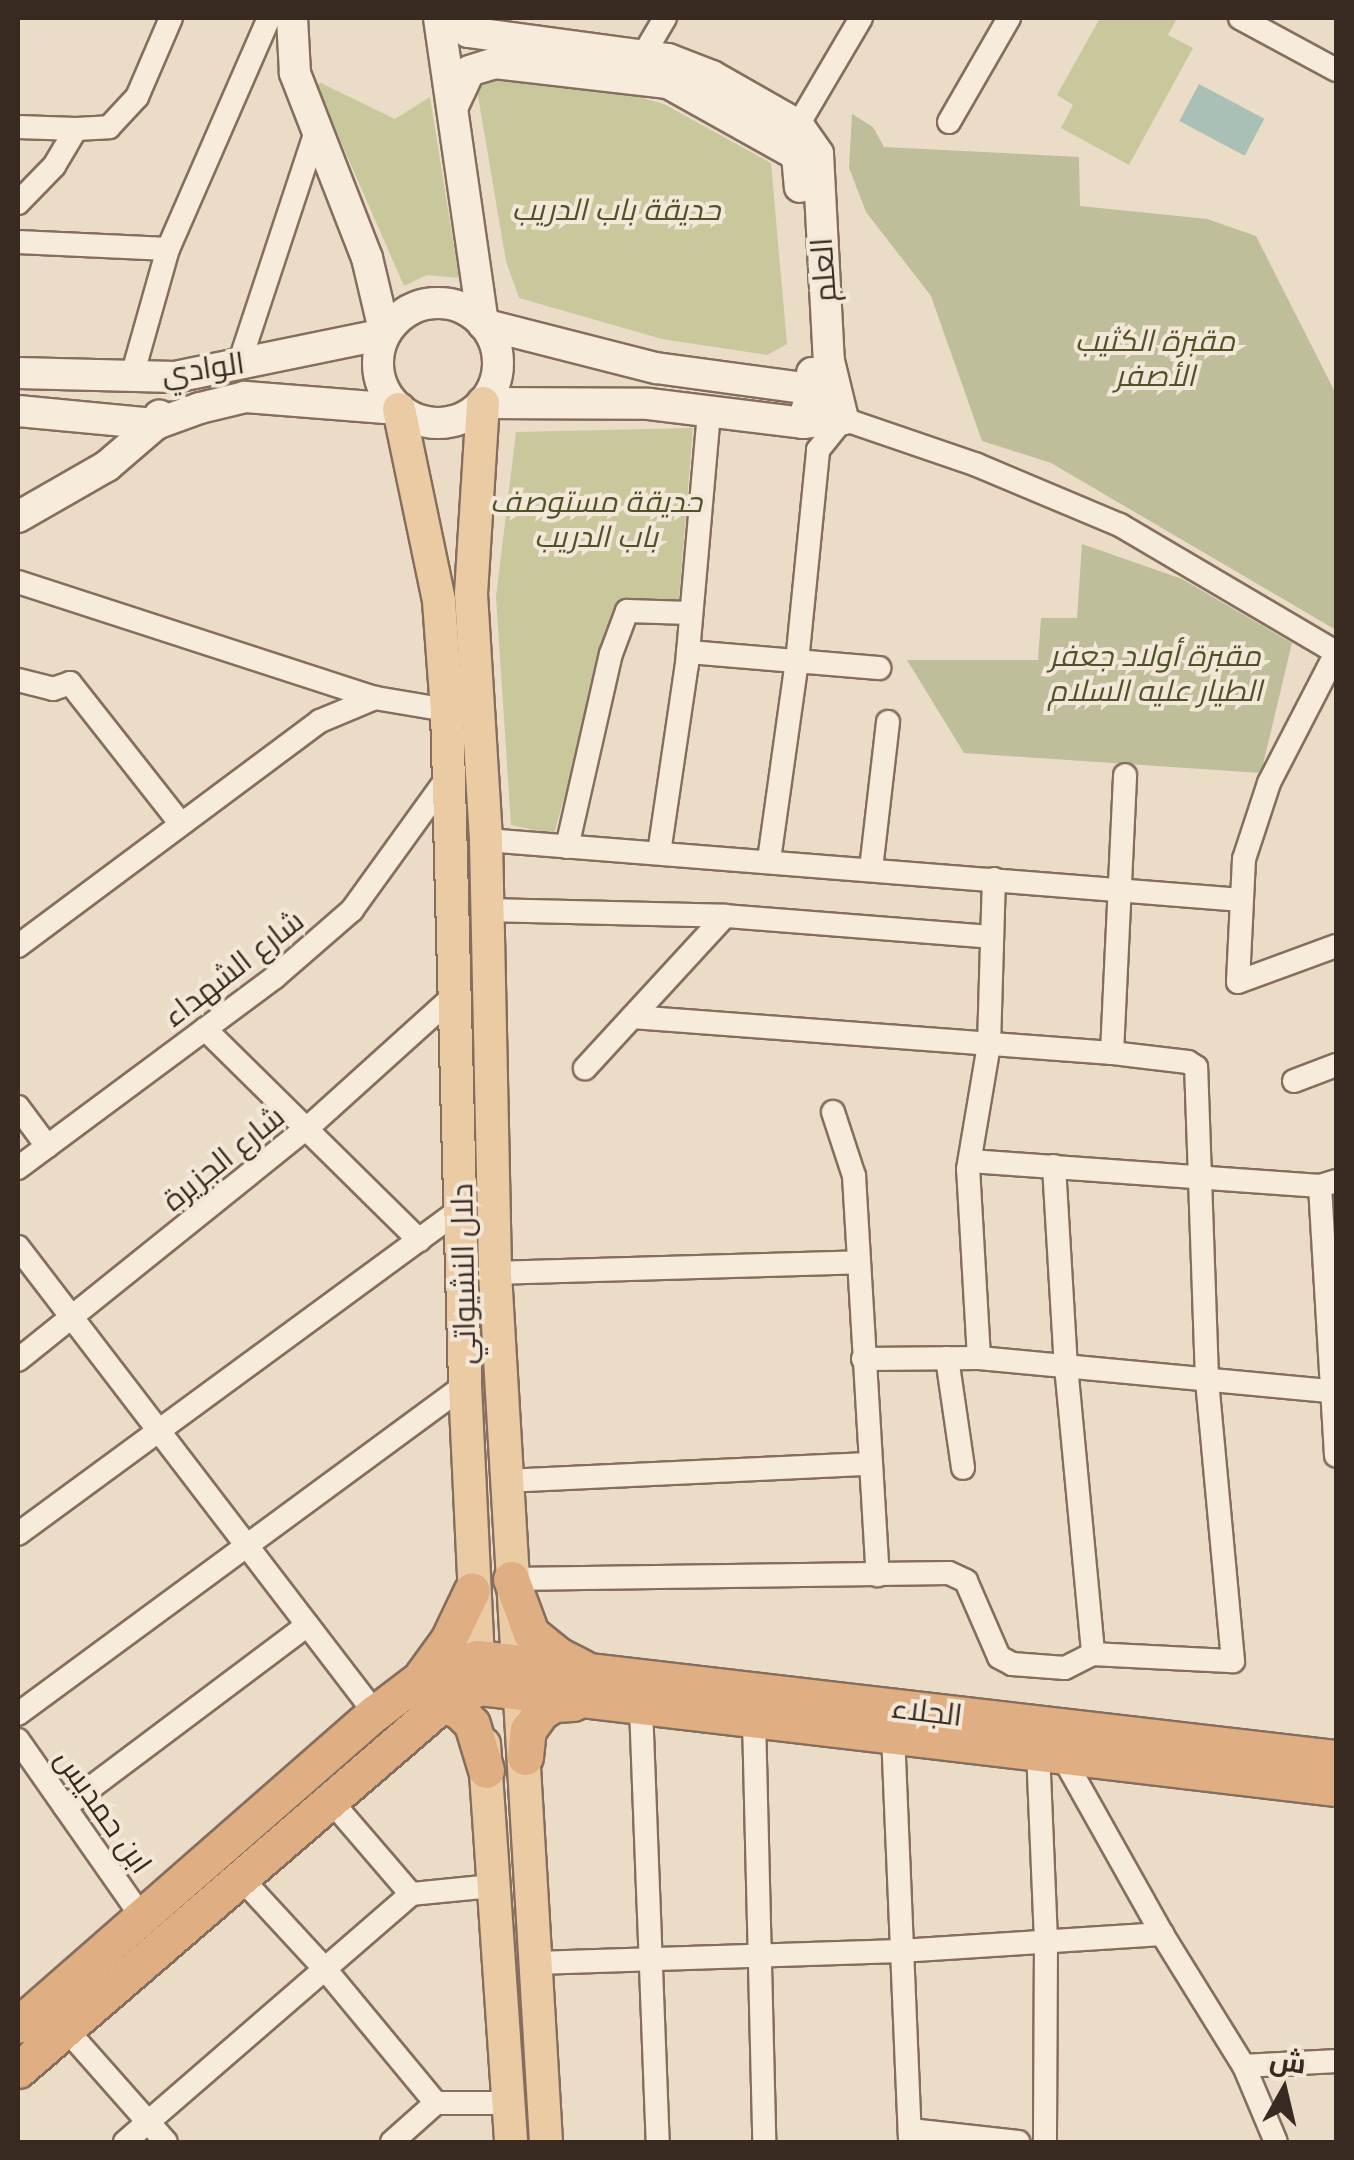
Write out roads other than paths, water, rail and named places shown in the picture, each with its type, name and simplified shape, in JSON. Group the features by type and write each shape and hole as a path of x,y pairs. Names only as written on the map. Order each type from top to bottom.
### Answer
{"highway":[{"path":"511,1579 531,1632 595,1687 540,1712 528,1730 525,1757"},
{"path":"18,2070 331,1801 431,1691 448,1640 472,1590"},
{"path":"18,2025 375,1713 478,1672"},
{"name":"الجلاء","path":"478,1672 595,1687 1336,1758"},
{"name":"الجلاء","path":"595,1687 641,1707 1049,1751 1336,1788"},
{"path":"431,1691 472,1724 486,1770"}],"main road":[{"path":"292,18 295,72 368,258 385,334 378,374 386,394 399,409 415,419 452,422 483,404 649,404 802,423 843,418"},
{"path":"439,18 483,324 498,355 498,372 483,404 471,594 486,840 505,1481 546,2142"},
{"path":"451,18 468,32 668,59 712,76 789,139"},
{"path":"452,106 469,70 495,63 668,83 789,139"},
{"name":"العلم","path":"789,139 812,388 802,423"},
{"name":"العلم","path":"789,139 818,154 829,362 843,418"},
{"path":"385,334 397,319 432,304 451,304 483,324 656,368 812,388 843,418"},
{"name":"الوادي","path":"18,373 175,376 385,334"},
{"path":"156,424 175,376"},
{"path":"18,517 107,466 156,424 245,397 399,409"},
{"name":"دلال النشيواتي","path":"399,409 439,601 448,710 472,1590 511,2142"},
{"name":"الوادي","path":"18,411 156,424"}],"street":[{"path":"18,127 109,127 138,97 172,18"},
{"path":"132,376 168,249 268,18"},
{"path":"642,57 665,18"},
{"path":"789,139 861,18"},
{"path":"949,122 1009,18"},
{"path":"1240,18 1335,65"},
{"path":"239,364 317,128"},
{"path":"18,203 54,166 76,129"},
{"path":"18,242 138,244 168,249"},
{"path":"660,852 688,652 709,412"},
{"path":"770,860 797,662 818,450 843,418 978,465 1120,525 1336,652 1268,783 1244,859 1238,982 1336,946"},
{"path":"18,582 375,698 448,710"},
{"path":"566,846 611,654 628,611 690,613"},
{"path":"688,652 880,668"},
{"path":"18,680 54,688 70,683 182,824"},
{"path":"18,946 320,721 375,698"},
{"path":"870,868 888,722"},
{"path":"1112,1054 1124,775"},
{"name":"شارع الشهداء","path":"18,1168 275,977 352,910 448,777"},
{"path":"486,840 1242,900"},
{"path":"979,1358 970,1160 989,1044 989,937 994,879"},
{"path":"488,910 724,916 989,937"},
{"path":"585,1068 724,916"},
{"name":"شارع الجزيرة","path":"18,1360 305,1130 458,992"},
{"path":"511,1579 960,1574 998,1657 1012,1664 1065,1668 1093,1654 1233,1661 1207,1379 1196,1067 1188,1062 1112,1054 632,1017"},
{"path":"205,1029 418,1240"},
{"path":"1294,1082 1336,1065"},
{"path":"18,1107 47,1146"},
{"path":"833,1112 854,1176 868,1464 878,1575"},
{"path":"970,1160 1328,1184 1336,1456"},
{"path":"1054,1166 1066,1366 1093,1654"},
{"path":"18,1534 461,1209"},
{"path":"18,1247 375,1713"},
{"path":"496,1273 858,1262"},
{"path":"947,1358 963,1468"},
{"path":"863,1359 979,1358 1334,1391"},
{"path":"18,1714 464,1385"},
{"path":"505,1481 868,1464"},
{"path":"65,1807 307,1625"},
{"path":"641,1707 658,2142"},
{"path":"754,1719 764,2142"},
{"path":"892,1734 910,2136 1018,2142"},
{"name":"ابن حمديس","path":"18,1740 142,1917"},
{"path":"1049,1751 1244,2066 1276,2142"},
{"path":"1045,2142 1049,1751"},
{"path":"331,1801 411,1894"},
{"path":"241,1878 325,1969 436,2104"},
{"path":"125,2142 411,1894 492,1886"},
{"path":"536,1964 900,1951 1162,1934"},
{"path":"65,2028 166,2142"},
{"path":"1244,2066 1336,2062"},
{"path":"392,2142 436,2104 508,2103"}],"park label":[{"name":"حديقة باب الدريب","path":"616,209"},
{"name":"مقبرة الكثيب الأصفر","path":"1155,357"},
{"name":"حديقة مستوصف باب الدريب","path":"596,518"},
{"name":"مقبرة أولاد جعفر الطيار عليه السلام","path":"1155,672"}]}
